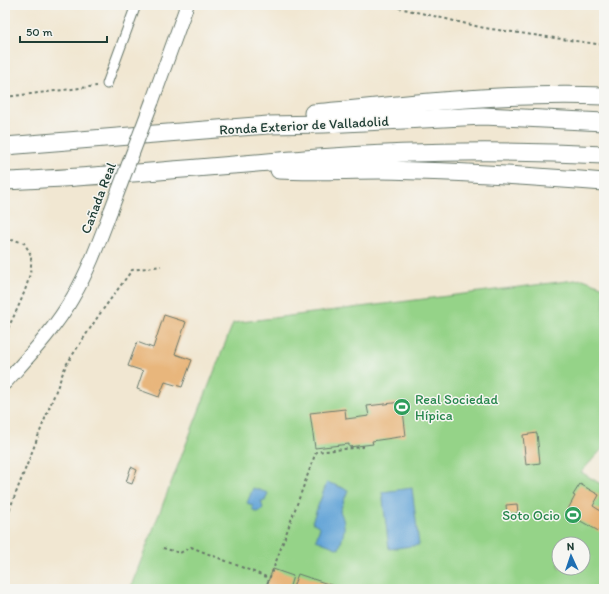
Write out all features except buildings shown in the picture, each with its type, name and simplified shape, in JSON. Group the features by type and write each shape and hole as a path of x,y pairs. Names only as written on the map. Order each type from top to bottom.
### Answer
{"highway":[{"path":"268,124 302,114 478,98 575,95 604,96"},
{"name":"Ronda Exterior de Valladolid","path":"5,146 268,124 324,124 483,116 604,122"},
{"path":"5,181 319,158 440,152 490,151 604,155"},
{"path":"210,167 306,171 379,170 440,172 512,175 604,182"}],"street":[{"path":"107,84 136,5"},
{"name":"Cañada Real","path":"5,383 41,342 62,315 74,296 94,253 111,210 187,5"}],"path":[{"path":"387,5 484,28 604,45"},
{"path":"5,97 107,84"},
{"path":"5,242 14,240 24,244 31,257 28,279 21,300 5,334"},
{"path":"5,521 66,365 99,314 132,270 161,266"},
{"path":"264,589 274,567 316,452 363,447 363,445"},
{"path":"163,548 180,553 191,547 269,578"}],"green space":[{"name":"Real Sociedad Hípica","path":"583,279 604,287 604,447 581,472 604,486 604,589 130,589 233,323"}],"water":[{"path":"327,482 348,490 340,511 344,521 344,530 339,549 316,540 320,527 312,522"},
{"path":"253,488 268,493 265,501 261,501 263,508 259,512 253,510 252,505 247,503"},
{"path":"412,488 419,545 389,549 382,492"}],"place":[{"name":"Real Sociedad Hípica","path":"402,407"},
{"name":"Soto Ocio","path":"573,515"}]}
